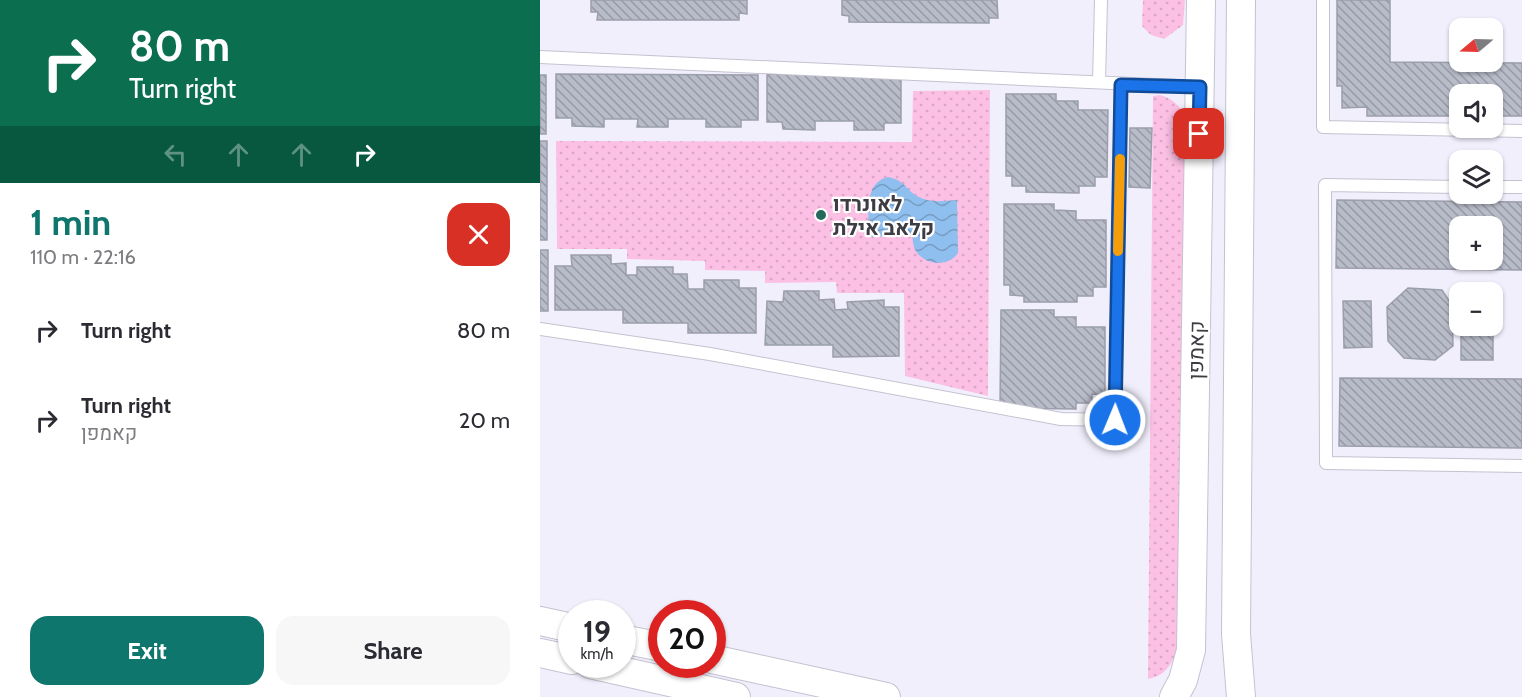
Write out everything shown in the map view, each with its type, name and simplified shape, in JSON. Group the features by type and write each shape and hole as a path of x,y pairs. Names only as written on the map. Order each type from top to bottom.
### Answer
{"street":[{"name":"קאמפן","path":"1174,697 1183,680 1191,650 1201,0"},
{"name":"קאמפן","path":"1241,0 1236,634 1241,697"},
{"path":"540,621 558,625"},
{"path":"540,653 558,657"},
{"path":"726,662 886,697"},
{"path":"636,674 736,697"}],"lane":[{"path":"1099,82 1101,0"},
{"path":"1323,0 1323,127 1522,131"},
{"path":"540,57 1200,87"},
{"path":"540,329 710,354 1061,420 1115,420 1121,85"},
{"path":"1449,187 1325,185 1326,463 1522,466"},
{"path":"1503,187 1522,187"}],"shaded area":[{"path":"1143,0 1185,0 1183,25 1164,39 1151,35 1142,26"},
{"path":"990,90 988,396 905,376 904,293 837,293 836,282 765,283 765,271 705,270 705,261 627,259 627,249 557,249 556,141 912,142 913,91"},
{"path":"1160,95 1177,105 1185,123 1179,639 1170,665 1161,674 1148,679 1153,96"}],"water":[{"path":"888,177 899,181 923,199 957,200 958,253 954,257 939,263 928,261 916,252 912,235 869,237 868,210 871,193 880,180"}],"building":[{"path":"591,0 747,0 747,14 739,13 739,20 597,20 598,12 591,12"},
{"path":"842,0 997,0 998,18 989,18 989,23 849,22 849,16 842,15"},
{"path":"1337,0 1390,0 1390,62 1449,62 1449,72 1503,72 1503,63 1522,63 1522,116 1503,116 1503,84 1449,84 1449,116 1367,116 1367,107 1342,108 1342,86 1337,86"},
{"path":"556,74 758,75 758,120 741,120 741,127 706,127 706,119 668,119 668,127 637,127 638,119 604,119 604,127 572,126 572,118 556,118"},
{"path":"767,74 901,75 901,123 884,123 884,130 854,130 854,121 815,121 815,130 783,129 782,122 767,122"},
{"path":"540,75 546,75 546,134 540,134"},
{"path":"1006,94 1056,94 1056,101 1078,101 1078,110 1108,110 1107,177 1095,177 1095,186 1079,186 1079,193 1026,192 1026,186 1012,186 1012,176 1006,176"},
{"path":"1130,128 1152,128 1150,188 1129,187"},
{"path":"540,141 547,141 547,240 540,240"},
{"path":"1337,200 1449,201 1449,204 1522,202 1522,270 1503,270 1503,216 1449,216 1449,269 1336,268"},
{"path":"1004,204 1054,204 1054,210 1076,211 1076,220 1106,220 1106,287 1093,287 1093,296 1077,296 1077,302 1024,302 1024,296 1010,295 1010,285 1004,285"},
{"path":"540,250 548,250 548,311 540,311"},
{"path":"571,255 611,255 611,264 626,263 626,275 637,275 637,267 673,267 673,274 687,274 688,289 704,289 704,280 739,280 739,288 756,288 756,333 688,333 688,323 623,323 623,310 555,310 555,266 572,266"},
{"path":"1408,288 1442,290 1449,300 1449,336 1453,336 1453,346 1435,360 1404,358 1388,341 1387,307"},
{"path":"784,291 819,291 819,300 834,299 835,310 848,309 847,302 884,300 884,307 899,307 899,356 833,357 833,345 765,345 767,301 783,302"},
{"path":"1343,301 1371,301 1372,347 1344,348"},
{"path":"1001,310 1054,310 1054,317 1076,317 1076,327 1105,327 1105,395 1092,394 1092,403 1076,403 1076,409 1000,408"},
{"path":"1461,336 1493,336 1493,360 1461,360"},
{"path":"1340,378 1522,379 1522,448 1339,446"}],"slow traffic":[{"path":"1118,251 1120,159"}],"place":[{"name":"לאונרדו קלאב אילת","path":"821,215"}],"route":[{"path":"1115,420 1121,85 1200,87 1199,134"}]}
